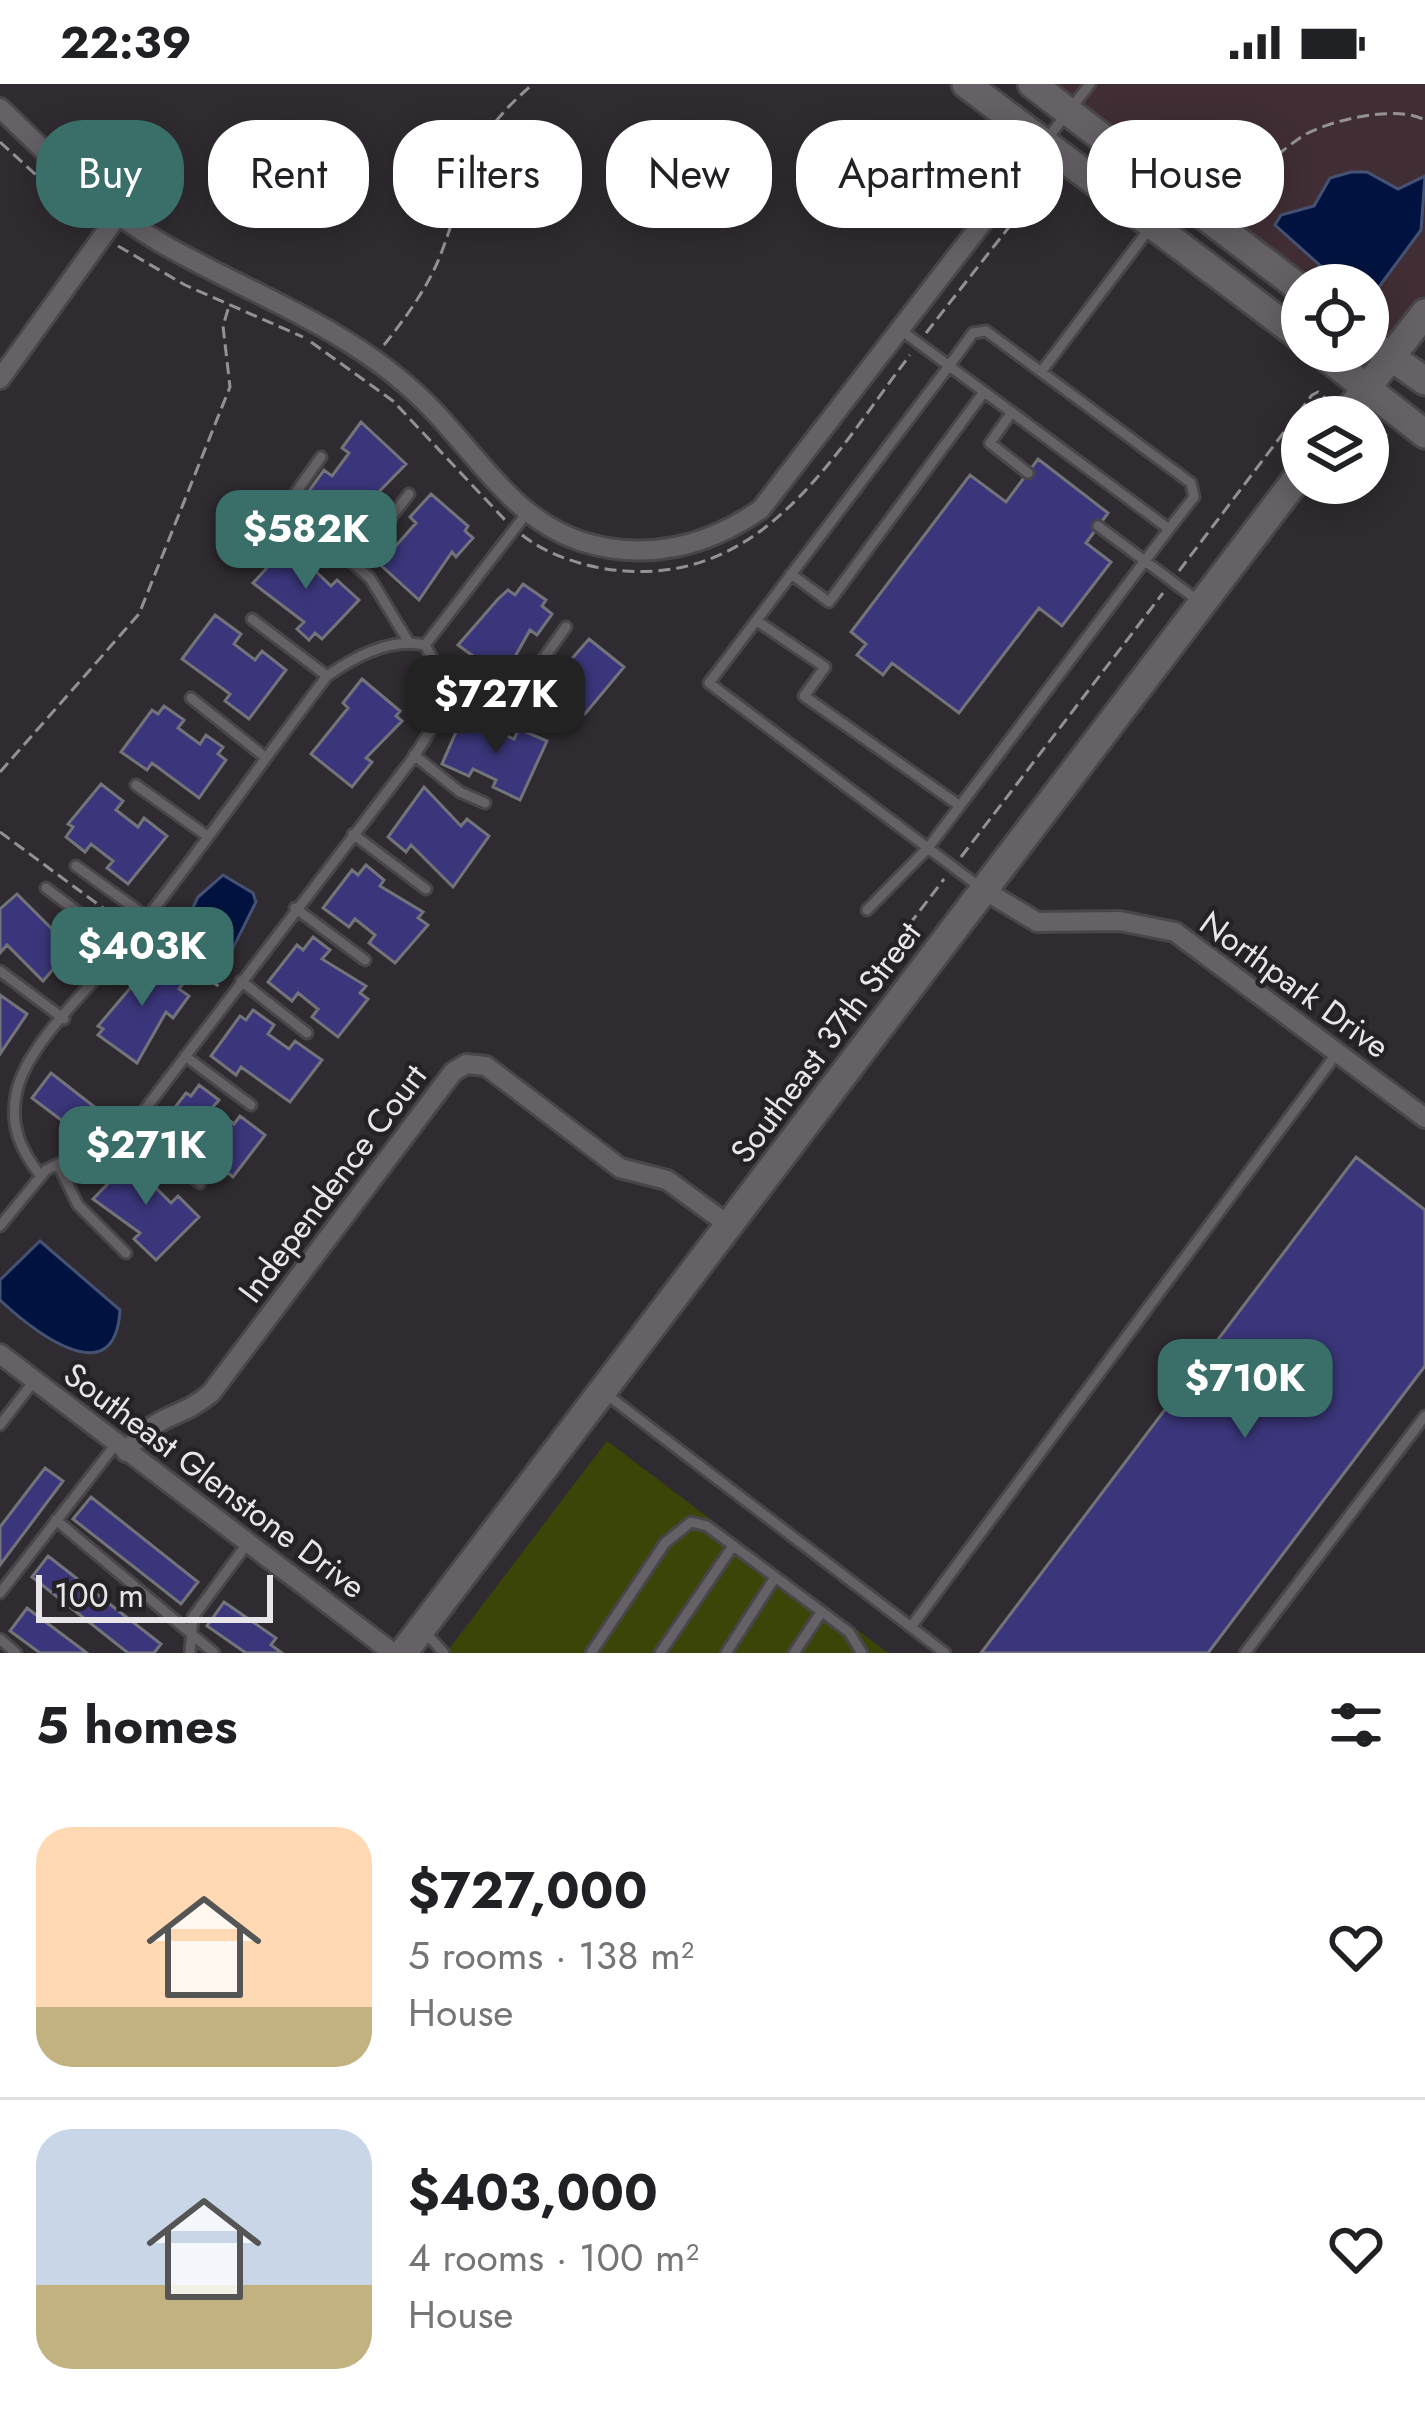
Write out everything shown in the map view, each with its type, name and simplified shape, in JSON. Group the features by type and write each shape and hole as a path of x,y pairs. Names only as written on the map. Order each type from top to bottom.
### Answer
{"street":[{"path":"966,84 1014,120"},
{"path":"1032,84 1281,274"},
{"path":"0,108 36,141"},
{"path":"1063,157 1087,176"},
{"path":"0,379 109,228"},
{"path":"138,228 305,313 374,358 424,400 520,521 633,552 693,543 732,530 761,509 980,228"},
{"path":"1156,228 1281,322"},
{"path":"1389,341 1425,313"},
{"path":"1389,356 1425,382"},
{"path":"1347,372 1425,434"},
{"path":"1361,396 1373,372"},
{"name":"Southeast 37th Street","path":"403,1653 1281,500"},
{"name":"Northpark Drive","path":"984,890 1037,922 1120,921 1174,932 1425,1118"},
{"name":"Independence Court","path":"121,1448 148,1424 191,1410 211,1393 453,1072 466,1064 487,1066 620,1168 667,1180 730,1226"},
{"name":"Southeast Glenstone Drive","path":"0,1354 393,1653"}],"lane":[{"path":"1062,120 1090,84"},
{"path":"1041,372 1150,228"},
{"path":"902,331 1169,529"},
{"path":"867,910 928,848 1194,497 1191,483 986,331 973,333 709,683 928,848 953,867 984,890"},
{"path":"791,574 829,602 984,392"},
{"path":"1012,412 990,443 1028,472"},
{"path":"321,457 292,498 303,519 355,564 392,606 408,641"},
{"path":"355,564 409,494"},
{"path":"425,645 520,521"},
{"path":"1098,526 1202,603"},
{"path":"253,619 327,676"},
{"path":"757,620 824,668 804,696 960,806"},
{"path":"442,689 468,690 512,703 566,627"},
{"path":"0,1226 40,1175 130,1129 414,755 432,730 442,689 441,674 425,645 408,641 349,661 327,676 136,932 31,1058 16,1102 18,1147 40,1175"},
{"path":"190,698 265,757"},
{"path":"414,755 460,792 485,802"},
{"path":"136,785 207,836"},
{"path":"353,834 426,889"},
{"path":"76,866 147,917"},
{"path":"46,888 124,946"},
{"path":"295,908 365,960"},
{"path":"0,971 64,1019"},
{"path":"242,982 307,1033"},
{"path":"910,1627 1338,1052"},
{"path":"185,1056 251,1105"},
{"path":"0,1100 16,1102"},
{"path":"130,1129 200,1183"},
{"path":"58,1164 78,1205 125,1253"},
{"path":"0,1425 34,1381"},
{"path":"601,1390 945,1653"},
{"path":"1245,1653 1425,1416"},
{"path":"0,1593 56,1520 121,1448"},
{"path":"56,1520 214,1653"},
{"path":"591,1653 676,1530 692,1522 707,1526 849,1633 862,1653"},
{"path":"190,1653 193,1617 248,1542"},
{"path":"660,1653 733,1546"},
{"path":"726,1653 774,1580"},
{"path":"794,1653 820,1614"},
{"path":"421,1628 444,1653"},
{"path":"0,1639 16,1653"}],"path":[{"path":"361,375 422,294 442,251 470,159 498,117 532,84"},
{"path":"1284,151 1330,125 1408,112 1425,119"},
{"path":"0,142 103,236 154,268 293,332 361,375 559,556 614,571 667,571 721,557 786,514 1009,228"},
{"path":"0,772 139,614 230,387 223,326 230,304"},
{"path":"909,926 1318,392"},
{"path":"0,832 231,996"}],"shaded area":[{"path":"1015,84 1425,84 1425,296 1389,336 1389,264 1281,264 1281,286 1205,228 1284,228 1284,120 1087,120 1087,139"}],"green space":[{"path":"607,1441 888,1653 446,1653"}],"water":[{"path":"1367,172 1398,189 1425,176 1421,230 1389,273 1389,264 1319,264 1278,228 1284,228 1284,214 1314,206 1330,178"},
{"path":"223,875 253,893 256,902 232,950 215,959 199,952 184,927 198,897"},
{"path":"40,1241 120,1310 115,1336 103,1349 87,1353 69,1348 0,1300 0,1280"}],"building":[{"path":"361,422 406,464 368,503 376,509 358,534 306,495 324,470 332,476 349,453 342,448"},
{"path":"1038,459 1108,513 1086,543 1111,562 1062,626 1039,608 959,713 892,663 883,675 857,655 866,644 851,632 970,475 1006,502"},
{"path":"431,494 468,526 465,531 473,538 456,557 452,552 419,600 374,559 388,543 394,548 416,523 410,517"},
{"path":"301,544 312,554 305,561 331,586 337,580 359,600 322,639 315,633 309,640 297,629 304,622 253,583 287,546 294,552"},
{"path":"523,584 546,600 542,606 552,614 537,635 530,630 503,678 458,645 498,599 508,590 515,595"},
{"path":"215,615 241,634 234,644 255,660 262,651 286,670 249,719 225,701 230,694 182,659"},
{"path":"589,639 624,667 585,714 549,685"},
{"path":"362,679 400,711 396,716 402,721 366,758 372,762 352,787 311,754 348,708 343,703"},
{"path":"164,706 184,720 178,728 200,744 206,735 223,747 218,754 226,760 199,798 152,763 147,770 121,752 152,710 158,714"},
{"path":"476,722 514,739 519,729 547,741 520,800 493,787 496,780 473,769 469,776 442,764 459,725 471,731"},
{"path":"101,784 123,801 116,810 138,827 144,818 167,836 128,884 107,868 113,861 91,844 85,852 66,837 73,827 68,824"},
{"path":"424,787 461,826 467,819 489,836 453,887 411,845 406,852 388,837"},
{"path":"366,865 384,880 380,886 423,912 418,918 428,925 395,963 369,943 375,935 355,919 349,927 323,908 352,870 358,875"},
{"path":"17,894 52,929 59,920 80,938 43,981 7,945 0,953 0,909"},
{"path":"313,937 330,950 322,959 366,986 360,993 368,999 338,1037 312,1017 318,1009 298,993 292,1001 268,982 297,945 303,950"},
{"path":"142,955 182,985 179,989 189,996 173,1018 166,1012 137,1063 98,1035 103,1029 98,1026 132,986 124,980"},
{"path":"0,995 27,1014 0,1054"},
{"path":"253,1010 274,1025 268,1034 289,1049 295,1041 322,1060 290,1102 241,1067 236,1075 211,1056 240,1016 246,1020"},
{"path":"51,1073 96,1108 73,1129 32,1098"},
{"path":"199,1085 219,1100 212,1108 234,1124 240,1116 265,1135 233,1177 187,1142 181,1149 157,1131 186,1093 191,1096"},
{"path":"1356,1157 1425,1210 1425,1366 1208,1653 981,1653"},
{"path":"143,1159 160,1176 152,1184 171,1203 178,1196 199,1217 156,1260 134,1239 140,1233 93,1199 129,1162 134,1168"},
{"path":"45,1468 63,1481 0,1565 0,1527"},
{"path":"91,1497 198,1582 181,1604 73,1519"},
{"path":"48,1556 161,1644 154,1653 128,1653 32,1577"},
{"path":"224,1602 276,1638 271,1645 282,1653 246,1653 207,1626"},
{"path":"27,1608 87,1653 40,1653 10,1631"}]}
